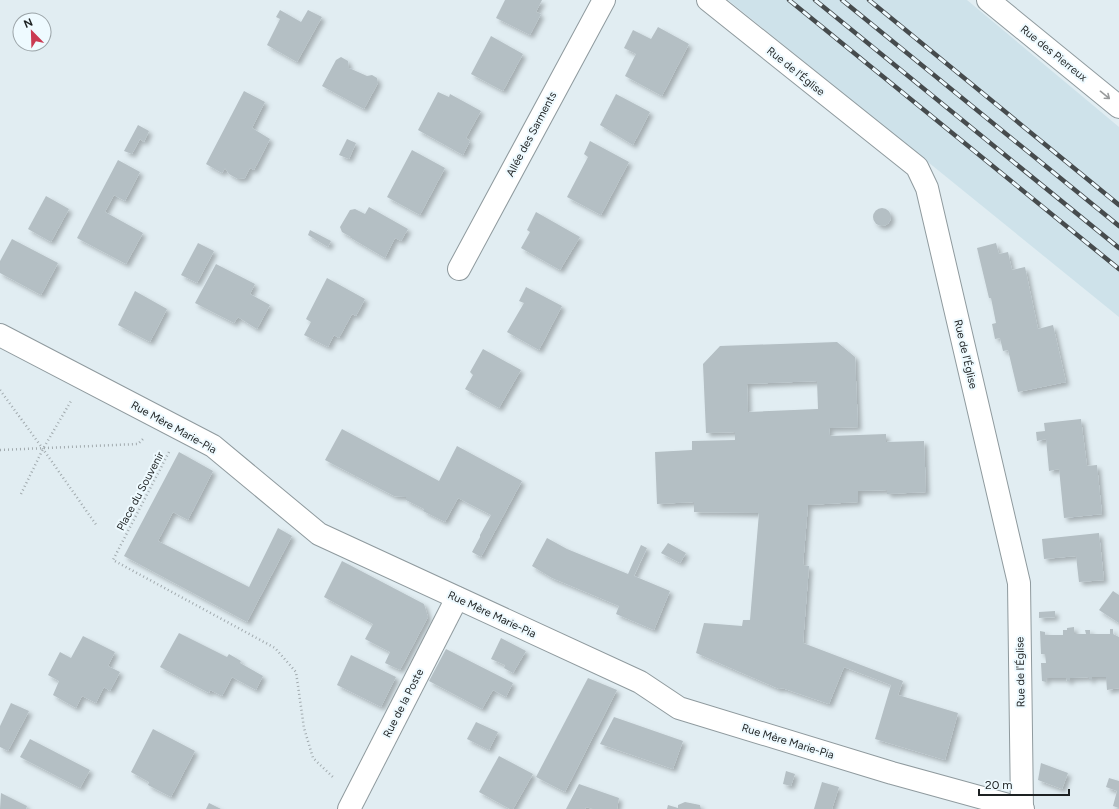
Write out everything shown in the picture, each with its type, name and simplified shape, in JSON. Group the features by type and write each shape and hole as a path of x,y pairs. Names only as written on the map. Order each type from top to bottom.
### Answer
{"street":[{"name":"Allée des Sarments","path":"458,269 604,0"},
{"name":"Rue de l'Église","path":"708,0 917,167 927,188 1019,583 1023,809"},
{"name":"Rue des Pierreux","path":"988,0 1119,107"},
{"name":"Rue Mère Marie-Pia","path":"0,335 213,446 319,534 640,682 679,708 892,773 1023,809"},
{"name":"Rue de la Poste","path":"352,803 457,598"}],"path":[{"path":"21,494 43,449 84,379"},
{"path":"0,390 97,526"},
{"path":"0,450 138,444 160,418"},
{"name":"Place du Souvenir","path":"181,429 113,560 275,648 296,672 304,728 313,758 352,803"}],"shaded area":[{"path":"728,0 967,0 1119,127 1119,317"}],"building":[{"path":"505,0 542,0 536,12 541,14 530,35 496,18"},
{"path":"280,10 301,22 308,10 322,17 297,62 267,45 280,19 276,17"},
{"path":"658,27 689,44 662,96 625,76 636,54 624,48 633,30 651,39"},
{"path":"491,36 523,54 503,91 471,74"},
{"path":"341,57 348,61 349,68 367,76 372,75 377,78 378,83 364,109 322,86 336,60"},
{"path":"244,91 265,102 252,128 270,139 254,170 250,168 245,178 238,179 229,174 225,168 222,173 206,164"},
{"path":"438,92 449,97 450,94 481,111 466,138 470,141 463,155 418,130"},
{"path":"616,94 650,112 633,145 600,125"},
{"path":"138,125 149,131 144,142 140,139 132,154 124,151"},
{"path":"347,139 356,143 349,159 339,155"},
{"path":"590,141 629,162 601,215 567,197 588,157 584,154"},
{"path":"412,150 445,168 420,215 387,197"},
{"path":"118,160 140,172 125,201 114,195 105,212 143,233 126,264 77,238"},
{"path":"46,196 69,209 51,242 28,229"},
{"path":"369,207 408,229 401,241 395,238 385,258 342,232 340,227 350,210 355,209 365,214"},
{"path":"882,208 888,211 891,217 888,223 882,226 876,223 873,217 876,211"},
{"path":"536,212 580,237 560,270 521,248 530,232 527,230"},
{"path":"310,230 331,241 328,247 308,235"},
{"path":"12,239 58,263 41,295 0,273 0,261"},
{"path":"198,243 214,251 197,283 181,275"},
{"path":"996,243 999,254 1008,252 1012,270 1025,267 1038,329 1053,325 1066,382 1018,392 1008,350 1003,351 1000,338 995,339 992,324 996,323 991,298 989,298 977,248"},
{"path":"216,264 255,284 250,294 270,305 257,329 238,317 234,323 195,303"},
{"path":"327,278 365,299 356,316 352,314 339,338 334,335 328,347 304,335 311,322 306,319"},
{"path":"526,287 562,306 539,350 507,332 524,303 519,301"},
{"path":"135,291 167,309 150,342 118,325"},
{"path":"837,342 855,357 858,427 829,428 830,436 886,434 886,442 924,441 926,492 887,494 887,490 858,491 858,502 808,505 803,565 809,566 803,643 903,681 898,695 958,713 945,760 875,739 891,685 844,667 829,704 782,688 779,689 696,653 704,623 742,626 743,620 750,620 759,513 694,512 694,502 657,504 655,452 692,450 692,441 735,440 735,432 706,433 703,364 720,346","holes":["817,381 818,409 748,412 747,384"]},
{"path":"483,349 521,370 499,408 465,389 473,375 470,372"},
{"path":"1081,419 1087,466 1097,465 1102,514 1064,518 1059,469 1049,471 1046,439 1037,441 1036,432 1045,431 1044,423"},
{"path":"342,429 439,481 457,446 522,481 481,557 472,552 491,515 458,498 445,522 423,511 424,509 406,500 406,497 394,496 325,460"},
{"path":"179,452 213,471 188,520 173,512 158,541 249,587 278,528 292,536 247,622 124,556"},
{"path":"1099,533 1104,580 1079,582 1076,556 1044,559 1042,539"},
{"path":"547,538 567,549 628,574 641,545 647,548 634,576 670,591 654,630 616,614 619,606 552,578 532,566"},
{"path":"668,543 686,553 680,563 661,553"},
{"path":"342,561 424,604 428,617 400,670 385,663 390,652 365,639 373,624 324,597"},
{"path":"1113,591 1119,595 1119,623 1099,610"},
{"path":"1055,611 1055,617 1039,618 1039,612"},
{"path":"1074,627 1074,634 1086,634 1085,630 1090,630 1090,634 1110,634 1110,629 1113,629 1113,634 1119,637 1119,688 1107,690 1106,677 1092,677 1092,680 1089,680 1089,677 1070,678 1070,681 1067,681 1066,678 1046,678 1046,682 1042,681 1041,663 1046,663 1045,654 1041,654 1040,631 1045,632 1045,635 1063,635 1063,630"},
{"path":"179,633 227,657 229,654 241,661 240,663 263,676 256,690 232,677 222,696 210,690 209,693 160,667"},
{"path":"83,636 115,652 108,666 120,672 110,691 104,687 96,703 82,696 76,708 53,695 59,681 48,675 60,652 71,658"},
{"path":"501,638 526,651 513,673 504,668 505,665 491,659"},
{"path":"446,649 513,683 506,697 493,690 482,709 429,681"},
{"path":"351,655 396,677 381,707 337,685"},
{"path":"588,678 617,690 565,792 536,777"},
{"path":"11,703 29,711 8,751 0,747 0,726"},
{"path":"614,717 683,741 673,769 600,744"},
{"path":"476,722 498,732 489,750 467,739"},
{"path":"153,729 195,751 171,797 148,785 149,782 131,772"},
{"path":"30,739 90,770 80,788 20,757"},
{"path":"499,756 533,774 513,809 510,809 479,792"},
{"path":"1041,763 1068,773 1062,789 1038,780"},
{"path":"786,771 795,774 791,786 783,784"},
{"path":"1109,778 1119,781 1119,808 1113,806 1117,791 1106,787"},
{"path":"822,782 839,787 832,809 814,809"},
{"path":"579,784 619,798 617,809 593,809 586,807 585,809 566,809"},
{"path":"1,793 27,806 26,809 0,809"},
{"path":"685,802 700,805 701,809 667,809 668,805 678,808 678,805"},
{"path":"209,803 221,809 206,809"}],"railway":[{"path":"789,0 1119,269"},
{"path":"815,0 1119,248"},
{"path":"842,0 1119,226"},
{"path":"869,0 1119,205"}]}
